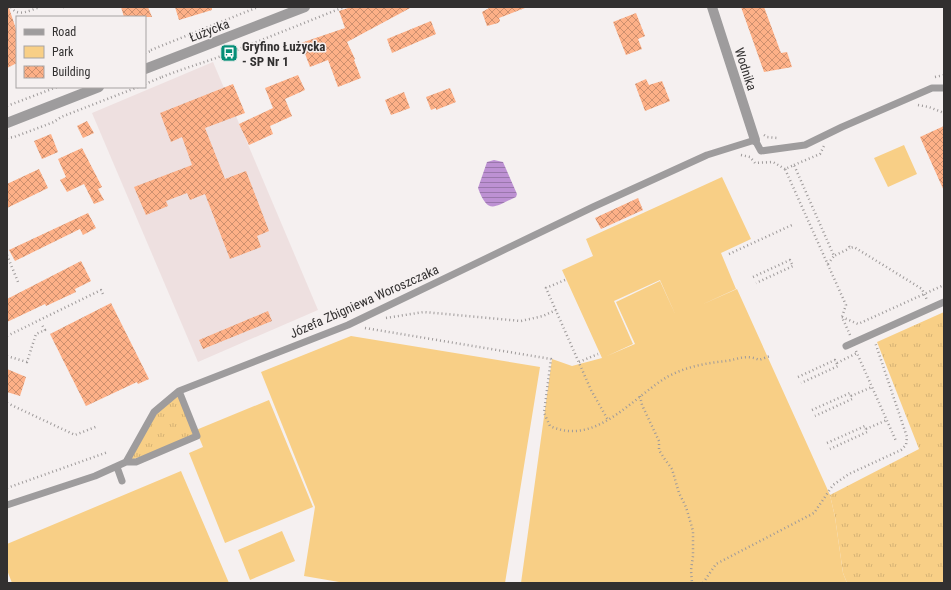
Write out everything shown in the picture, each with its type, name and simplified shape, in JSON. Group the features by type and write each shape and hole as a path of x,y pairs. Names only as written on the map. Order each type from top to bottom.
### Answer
{"street":[{"name":"Łużycka","path":"146,69 305,7"},
{"name":"Wodnika","path":"712,7 758,136"},
{"path":"7,123 96,88"}],"lane":[{"path":"758,136 761,151 805,145 842,127 932,88 944,88"},
{"name":"Józefa Zbigniewa Woroszczaka","path":"126,462 154,412 179,390 348,324 593,207 708,155 758,136"},
{"path":"846,346 944,302"},
{"path":"7,505 95,476 126,462 136,462 197,436 179,390"},
{"path":"116,467 122,481"}],"path":[{"path":"11,7 14,11 21,13 40,7"},
{"path":"151,50 258,7"},
{"path":"162,78 184,68 210,61 344,7"},
{"path":"933,78 944,75"},
{"path":"7,106 53,88"},
{"path":"7,138 14,137 54,122 61,117 135,88"},
{"path":"915,106 920,105 929,107 944,113"},
{"path":"758,136 780,138"},
{"path":"785,169 820,154 823,147 828,143"},
{"path":"736,155 750,157 755,163 773,162 785,169 846,305 842,317 896,441"},
{"path":"794,165 834,256"},
{"path":"729,254 792,225"},
{"path":"828,264 834,256 849,247 854,247 922,289 930,308"},
{"path":"7,255 18,282"},
{"path":"753,277 790,260 793,266 756,283"},
{"path":"565,280 546,288 591,390 608,420"},
{"path":"842,317 858,324 944,285"},
{"path":"7,336 101,290 103,294"},
{"path":"386,318 424,312 521,321 543,316 556,310"},
{"path":"348,324 550,358 544,413 550,426 566,432 582,432 608,420 666,378 683,370 751,356 759,360 770,356"},
{"path":"7,356 27,362 36,334 45,330 42,325"},
{"path":"703,583 716,564 814,513 833,486 849,474 901,450 906,445 907,437 872,334"},
{"path":"800,383 838,366 837,363 857,353"},
{"path":"579,362 598,354"},
{"path":"798,377 835,360 837,363"},
{"path":"815,416 852,399 851,396 872,387"},
{"path":"812,410 850,393 851,396"},
{"path":"640,396 642,406 659,441 659,450 672,469 693,531 691,570 692,583"},
{"path":"7,403 75,435 98,426"},
{"path":"830,449 867,432 866,429 887,420"},
{"path":"827,443 865,426 866,429"},
{"path":"7,488 108,452"}],"shaded area":[{"path":"213,62 318,310 198,362 92,113"},
{"path":"494,160 503,162 517,194 516,197 497,206 489,205 485,202 478,188 487,162"}],"green space":[{"path":"904,145 917,174 888,187 874,158"},
{"path":"722,177 751,239 721,253 736,289 701,305 737,289 830,495 835,517 843,573 847,583 521,583 552,359 572,366 602,358 562,270 593,256 586,239","holes":["660,280 676,316 660,281 616,302 635,344 607,356 633,344 614,301"]},
{"path":"944,312 944,583 847,583 843,573 835,517 830,495 919,449 877,342"},
{"path":"351,336 540,367 505,583 345,583 304,576 315,507 261,372"},
{"path":"179,391 197,436 126,462 154,412"},
{"path":"269,400 313,507 225,543 189,453 203,447 196,430"},
{"path":"181,471 229,583 12,583 7,570 7,544"},
{"path":"282,531 295,561 250,580 238,550"}],"building":[{"path":"121,7 148,7 152,17 146,16 124,16"},
{"path":"175,7 212,7 212,10 179,20"},
{"path":"351,7 412,7 347,42 355,59 354,60 361,78 338,87 328,60 310,67 301,43 345,28 339,11"},
{"path":"491,7 525,8 499,18 500,21 498,23 487,26 482,12"},
{"path":"741,7 764,7 781,53 787,52 792,67 764,72"},
{"path":"7,8 9,8 16,29 16,64 7,68"},
{"path":"636,13 645,36 638,39 642,49 626,55 613,22"},
{"path":"431,21 436,34 392,53 387,39"},
{"path":"298,75 305,90 285,99 292,116 270,126 273,134 249,145 239,124 273,108 265,88"},
{"path":"646,79 649,85 662,81 670,101 645,111 635,84"},
{"path":"233,84 245,113 205,128 225,179 246,171 269,231 257,236 261,247 230,259 205,194 190,200 187,193 166,201 168,206 146,215 134,187 192,165 182,137 171,142 160,113"},
{"path":"450,88 456,102 436,110 436,108 431,110 426,97"},
{"path":"404,92 410,108 391,115 385,100"},
{"path":"87,121 94,133 83,138 77,126"},
{"path":"944,126 944,191 920,137"},
{"path":"51,134 58,152 42,159 34,141"},
{"path":"82,148 102,187 98,189 104,200 94,204 84,184 67,192 60,180 66,177 58,159"},
{"path":"39,169 48,188 7,208 7,184"},
{"path":"638,198 643,210 601,229 595,218"},
{"path":"88,213 96,228 83,235 80,229 15,261 9,250"},
{"path":"81,261 91,281 75,289 76,292 46,306 45,304 7,322 7,299"},
{"path":"111,303 149,379 138,384 137,382 86,406 50,334"},
{"path":"268,311 272,321 203,349 199,340"},
{"path":"7,369 26,377 20,396 7,392"}],"place":[{"name":"Gryfino Łużycka - SP Nr 1","path":"229,53"}]}
